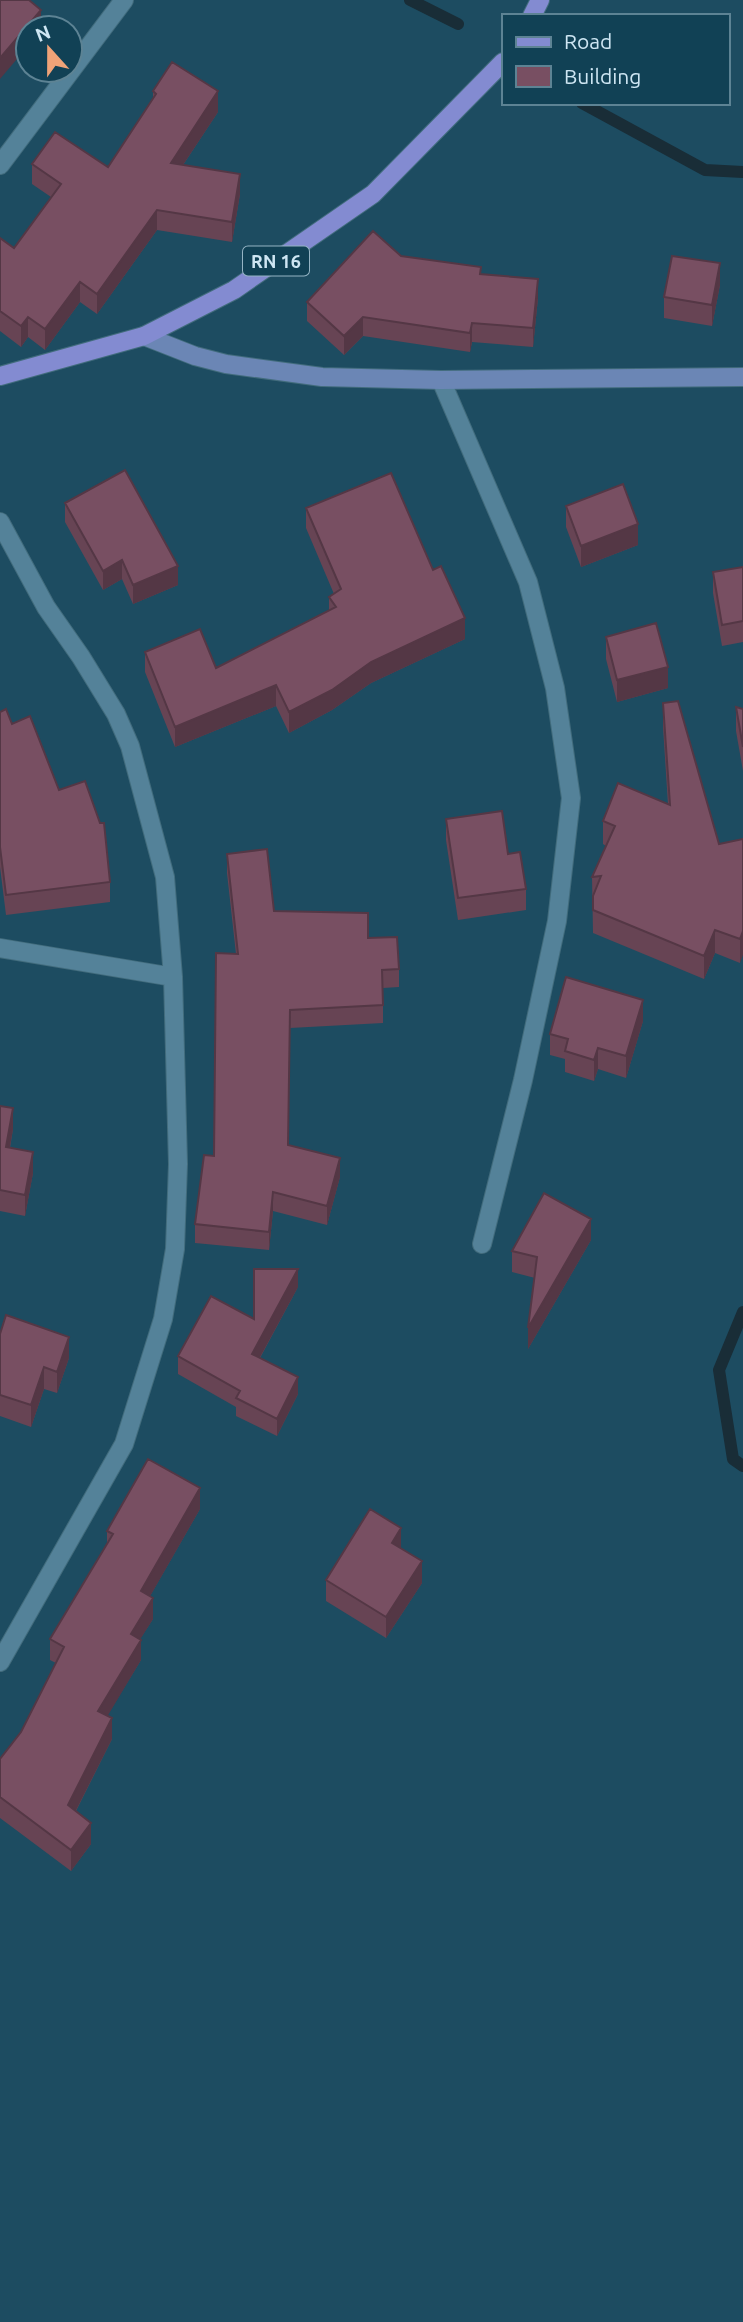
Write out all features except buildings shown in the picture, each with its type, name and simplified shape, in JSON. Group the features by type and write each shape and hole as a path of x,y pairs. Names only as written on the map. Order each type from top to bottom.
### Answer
{"main road":[{"name":"RN 16","path":"0,376 144,336 234,290 373,194 502,63"},
{"path":"144,336 195,356 226,364 322,377 441,380 743,377"}],"street":[{"path":"0,165 124,0"},
{"path":"441,380 528,582 555,688 571,798 557,920 523,1080 482,1244"},
{"path":"0,522 46,607 116,714 130,746 165,877 173,977 178,1164 175,1249 163,1319 124,1444 0,1662"},
{"path":"0,948 173,977"}],"waterway":[{"path":"410,0 458,24"},
{"path":"586,105 705,170 743,172"},
{"path":"743,1312 719,1370 733,1459 743,1466"}]}
